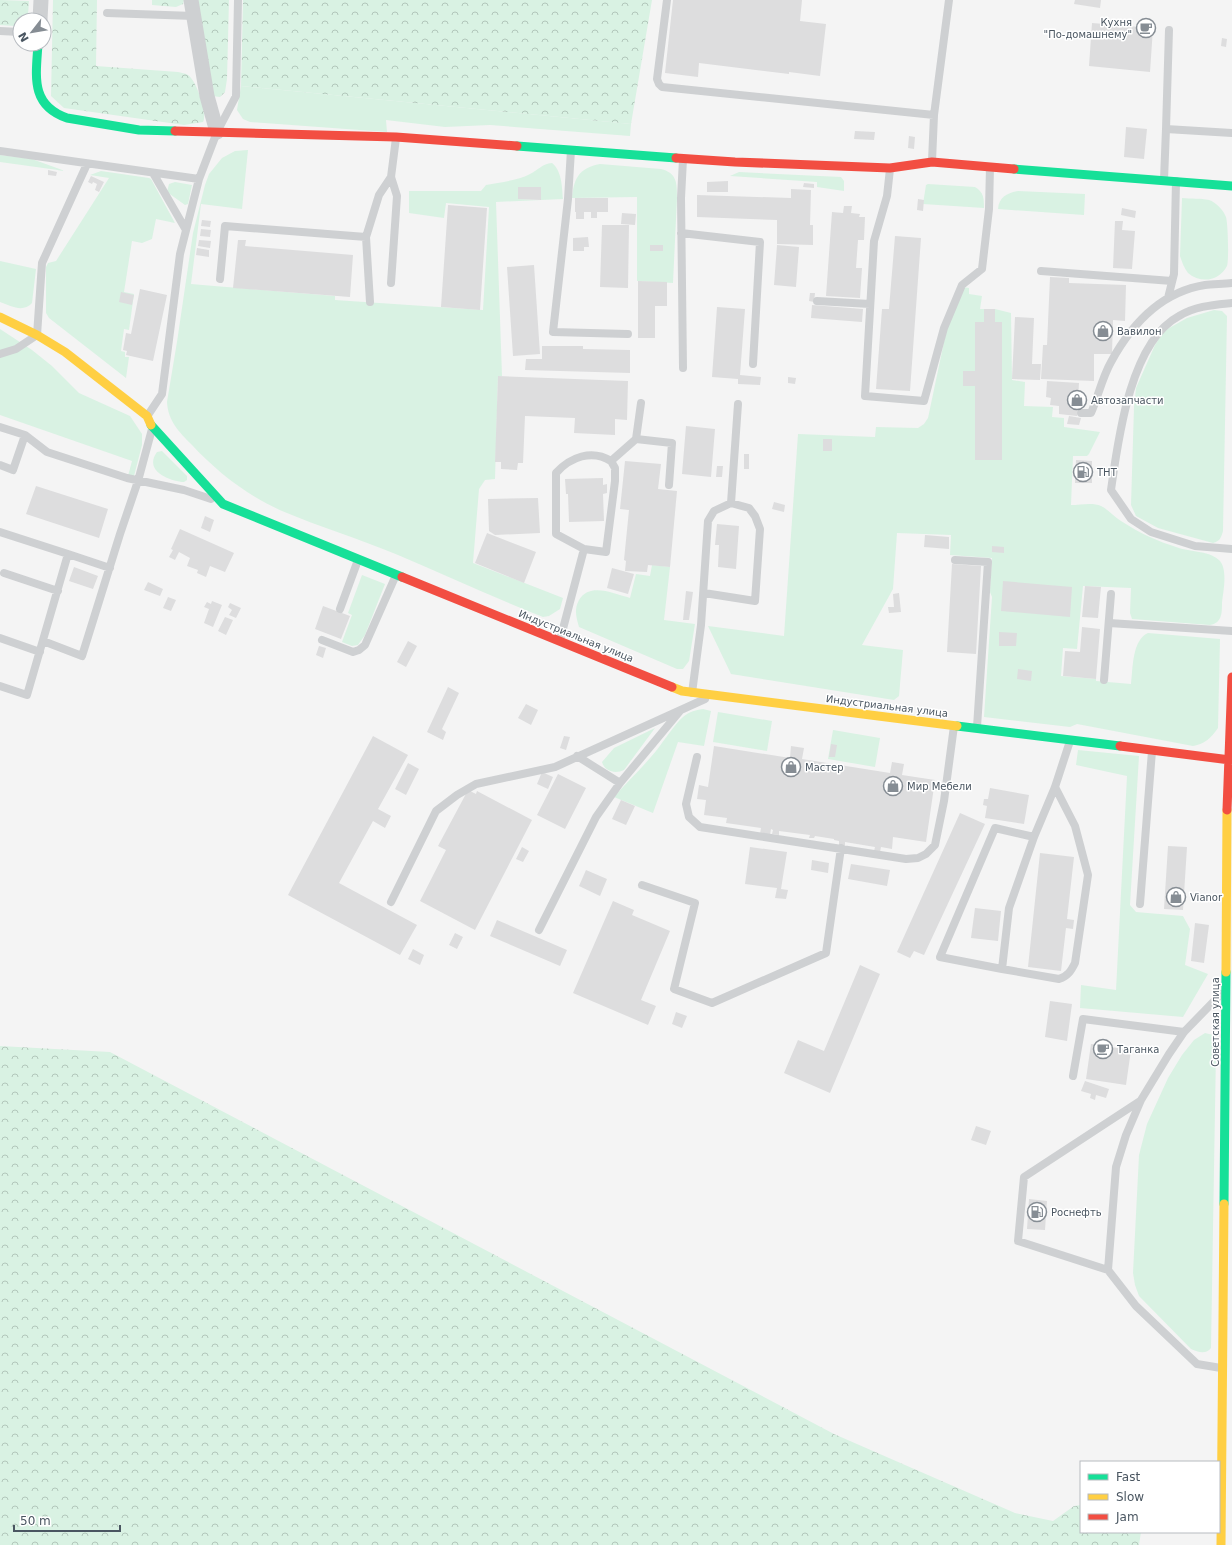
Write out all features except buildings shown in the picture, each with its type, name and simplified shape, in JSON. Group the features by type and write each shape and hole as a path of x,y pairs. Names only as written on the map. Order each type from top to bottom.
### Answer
{"street":[{"path":"40,12 41,0"},
{"path":"191,0 207,96 217,132"},
{"path":"38,52 36,82 38,90 47,106 56,114 67,118 139,130 396,137 735,162 890,168 932,162 1232,186"},
{"name":"Индустриальная улица","path":"0,317 66,352 147,416 152,427 224,504 682,691 1230,760"},
{"name":"Советская улица","path":"1221,1545 1223,1368 1228,1338 1230,760 1232,677"}],"lane":[{"path":"147,416 162,394 180,254 199,179 217,132 236,96 238,0"},
{"path":"667,0 657,79 658,84 662,88 934,115"},
{"path":"932,162 934,115 949,0"},
{"path":"107,14 194,16"},
{"path":"1164,180 1169,30"},
{"path":"0,31 12,32"},
{"path":"1166,129 1232,133"},
{"path":"391,283 397,196 391,177 396,137"},
{"path":"571,149 568,199 553,332 628,334"},
{"path":"0,151 199,179"},
{"path":"683,158 681,233 683,368"},
{"path":"0,354 16,349 36,335 42,263 87,164"},
{"path":"890,168 887,196 874,241 866,396 924,401 944,328 962,285 982,269 989,209 990,166"},
{"path":"152,173 186,230"},
{"path":"370,302 366,237 379,195 391,177"},
{"path":"1168,298 1174,274 1176,181"},
{"path":"220,279 225,226 366,237"},
{"path":"681,233 760,242 753,364"},
{"path":"1041,271 1172,281"},
{"path":"1081,413 1091,413 1110,363 1131,331 1150,311 1168,298 1186,290 1204,285 1232,283"},
{"path":"817,301 870,304"},
{"path":"1232,303 1201,306 1178,316 1163,327 1146,353 1130,387 1118,442 1111,490 1131,519 1151,532 1195,546 1232,549"},
{"path":"611,461 636,439 641,403"},
{"path":"731,503 738,404"},
{"path":"0,427 25,435 48,452 138,481 184,490 224,504"},
{"path":"43,641 82,656 138,481 152,427"},
{"path":"0,465 13,470 25,435"},
{"path":"636,439 672,444 668,485"},
{"path":"600,456 611,461 615,468 615,481 606,552 584,549 556,534 556,473 567,462 580,457 600,456"},
{"path":"692,692 704,593 708,521 714,511 731,503 749,508 755,516 760,529 755,601 704,593"},
{"path":"0,532 110,568"},
{"path":"560,641 584,549"},
{"path":"0,686 27,695 68,554"},
{"path":"340,608 358,559"},
{"path":"955,560 988,562 977,728"},
{"path":"4,573 58,590"},
{"path":"322,640 354,652 360,650 365,644 396,574"},
{"path":"1104,680 1111,594"},
{"path":"1109,623 1232,631"},
{"path":"0,638 40,652"},
{"path":"391,902 436,811 457,795 476,784 555,767 713,695"},
{"path":"539,930 596,817 620,783 682,709"},
{"path":"697,757 686,804 689,817 700,827 906,859 918,858 926,854 935,845 945,796 954,725"},
{"path":"1002,969 1009,908 1034,837 1055,787 1071,740"},
{"path":"1140,904 1152,750"},
{"path":"577,756 620,783"},
{"path":"1034,837 995,828 940,956 1059,979 1066,977 1072,970 1075,963 1088,875 1075,826 1055,787"},
{"path":"642,885 695,903 674,989 712,1003 826,953 841,848"},
{"path":"1108,1270 1116,1167 1120,1149 1141,1100 1157,1072 1184,1032 1229,989"},
{"path":"1073,1076 1083,1019 1184,1032"},
{"path":"1141,1100 1024,1177 1018,1241 1108,1270 1136,1306 1197,1364 1223,1368"}],"green space":[{"path":"0,0 29,1 28,12 12,12 12,26 0,25"},
{"path":"53,0 97,0 96,66 178,72 187,74 198,90 203,104 203,122 184,125 64,108 51,96"},
{"path":"152,0 184,0 183,4 176,7 152,5"},
{"path":"198,0 229,0 227,79 225,92 220,97 212,96"},
{"path":"243,0 652,0 631,124 241,86"},
{"path":"241,86 631,124 630,136 490,125 445,127 386,120 387,132 250,122 243,119 237,110"},
{"path":"248,150 242,209 201,204 191,284 335,296 335,300 483,310 489,207 446,203 444,218 409,213 409,191 481,191 486,185 520,178 530,174 540,167 552,163 558,170 561,180 563,199 541,200 496,202 502,376 498,376 495,479 485,480 479,489 473,563 563,598 560,609 549,616 543,617 384,549 269,505 245,491 222,474 175,426 168,409 167,402 193,233 209,174 222,158 235,151","holes":["518,187 541,187 541,200 518,199"]},
{"path":"0,155 32,159 65,171 0,162"},
{"path":"600,164 661,169 670,173 675,179 677,198 673,283 637,281 637,197 572,198 574,185 582,171"},
{"path":"101,171 151,179 175,223 156,219 152,239 142,243 132,241 124,292 134,294 129,330 124,329 121,351 125,352 125,357 129,357 126,378 49,318 46,313 46,267 48,263 56,261 109,178 90,175"},
{"path":"739,172 841,177 844,181 844,191 817,187 817,182 730,176"},
{"path":"175,182 192,185 188,204 185,205 167,192 169,184"},
{"path":"926,185 975,187 982,193 984,208 923,204"},
{"path":"1018,191 1085,194 1084,215 998,209 1000,201 1004,196"},
{"path":"1182,198 1212,201 1219,207 1226,217 1228,242 1227,266 1224,271 1215,278 1204,280 1198,279 1188,273 1182,263 1180,256"},
{"path":"0,261 36,269 32,303 25,308 17,308 0,302"},
{"path":"962,287 969,288 969,294 982,296 980,309 995,309 1011,313 1012,380 1025,382 1024,406 1053,407 1052,417 1064,418 1064,427 1100,432 1087,456 1073,456 1071,505 1090,504 1101,506 1128,526 1156,540 1179,548 1211,555 1220,561 1224,570 1221,614 1219,620 1214,624 1210,625 1132,619 1130,613 1131,588 1083,586 1077,649 1063,648 1061,676 1131,684 1136,648 1143,637 1148,633 1220,639 1218,728 1210,738 1204,742 1193,746 1077,724 1070,727 984,717 992,597 990,592 992,558 950,555 951,535 897,533 893,589 862,645 903,650 899,696 894,700 731,674 708,626 784,636 798,434 875,437 876,427 918,428 924,424 928,418 948,323"},
{"path":"1214,310 1222,311 1227,316 1223,531 1220,539 1213,543 1158,528 1136,516 1131,505 1136,388 1155,345 1164,331 1187,318"},
{"path":"0,329 32,350 52,366 79,393 130,416 142,434 142,445 134,476 128,476 132,461 0,415"},
{"path":"162,451 187,476 187,480 184,482 172,480 160,474 156,470 153,465 154,459 157,452"},
{"path":"652,565 670,567 664,620 695,624 689,661 683,669 677,669 579,627 576,616 576,607 579,600 584,595 596,590 610,592 630,598 636,574 650,576"},
{"path":"362,575 385,584 365,635 358,645 352,646 342,642 352,615 348,613"},
{"path":"703,709 711,711 704,746 678,742 653,813 614,797 651,757 685,715"},
{"path":"718,712 772,721 767,751 713,742"},
{"path":"655,728 624,770 614,772 608,770 603,765 602,762 614,748"},
{"path":"833,730 880,738 875,767 828,759"},
{"path":"1078,750 1139,756 1130,905 1136,912 1183,916 1190,929 1185,965 1208,974 1183,1017 1080,1008 1081,985 1116,990 1127,776 1076,765"},
{"path":"1205,1033 1213,1035 1215,1038 1216,1051 1211,1348 1207,1352 1202,1352 1191,1349 1139,1296 1133,1273 1139,1155 1147,1124 1168,1078 1182,1055 1194,1040"},
{"path":"0,1046 110,1052 834,1434 1015,1513 1053,1521 1074,1506 1080,1505 1080,1533 1141,1533 1139,1545 0,1545"}],"traffic: fast":[{"path":"37,52 36,67 38,88 41,97 55,112 67,118 139,130 175,131"},
{"path":"517,146 676,158"},
{"path":"1014,169 1232,186"},
{"path":"151,425 223,504 402,577"},
{"path":"957,726 1120,746"},
{"path":"1224,1204 1226,972"}],"traffic: slow":[{"path":"0,317 37,335 65,352 147,416 151,425"},
{"path":"672,687 682,691 957,726"},
{"path":"1226,972 1227,810"},
{"path":"1221,1545 1224,1204"}],"traffic: jam":[{"path":"175,131 396,137 517,146"},
{"path":"676,158 735,162 890,168 932,162 1014,169"},
{"path":"402,577 672,687"},
{"path":"1227,810 1232,677"},
{"path":"1120,746 1230,760"}],"place":[{"name":"Кухня \"По-домашнему\"","path":"1146,28"},
{"name":"Вавилон","path":"1103,331"},
{"name":"Автозапчасти","path":"1077,400"},
{"name":"ТНТ","path":"1083,472"},
{"name":"Мастер","path":"791,767"},
{"name":"Мир Мебели","path":"893,786"},
{"name":"Vianor","path":"1176,897"},
{"name":"Таганка","path":"1103,1049"},
{"name":"Роснефть","path":"1037,1212"}]}
